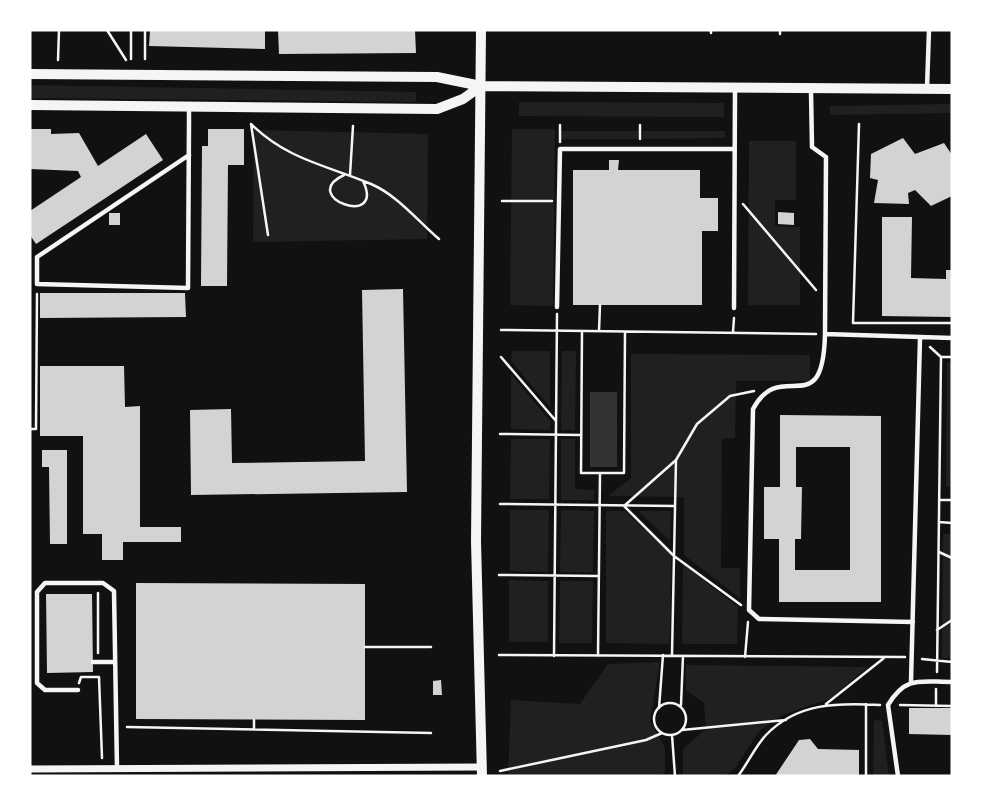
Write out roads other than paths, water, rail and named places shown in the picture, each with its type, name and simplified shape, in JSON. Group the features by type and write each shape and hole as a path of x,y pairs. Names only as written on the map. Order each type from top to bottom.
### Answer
{"street":[{"path":"30,769 117,768 133,773 482,772 476,554 481,30"},
{"path":"30,74 437,78 481,86 952,89"},
{"path":"30,105 437,109 463,99 481,86"}],"lane":[{"path":"927,89 929,30"},
{"path":"734,308 735,88"},
{"path":"811,88 812,147 826,158 825,365 820,376 807,385 774,387 761,394 753,409 749,610 758,619 913,622"},
{"path":"189,107 189,155 188,288 37,284 37,257 189,155"},
{"path":"557,307 560,149 734,149"},
{"path":"825,334 952,338"},
{"path":"911,681 920,338"},
{"path":"78,690 45,690 37,683 37,592 45,583 106,584 114,592 117,768"},
{"path":"96,662 115,662"},
{"path":"898,776 888,705 901,687 911,681 952,682"}]}
